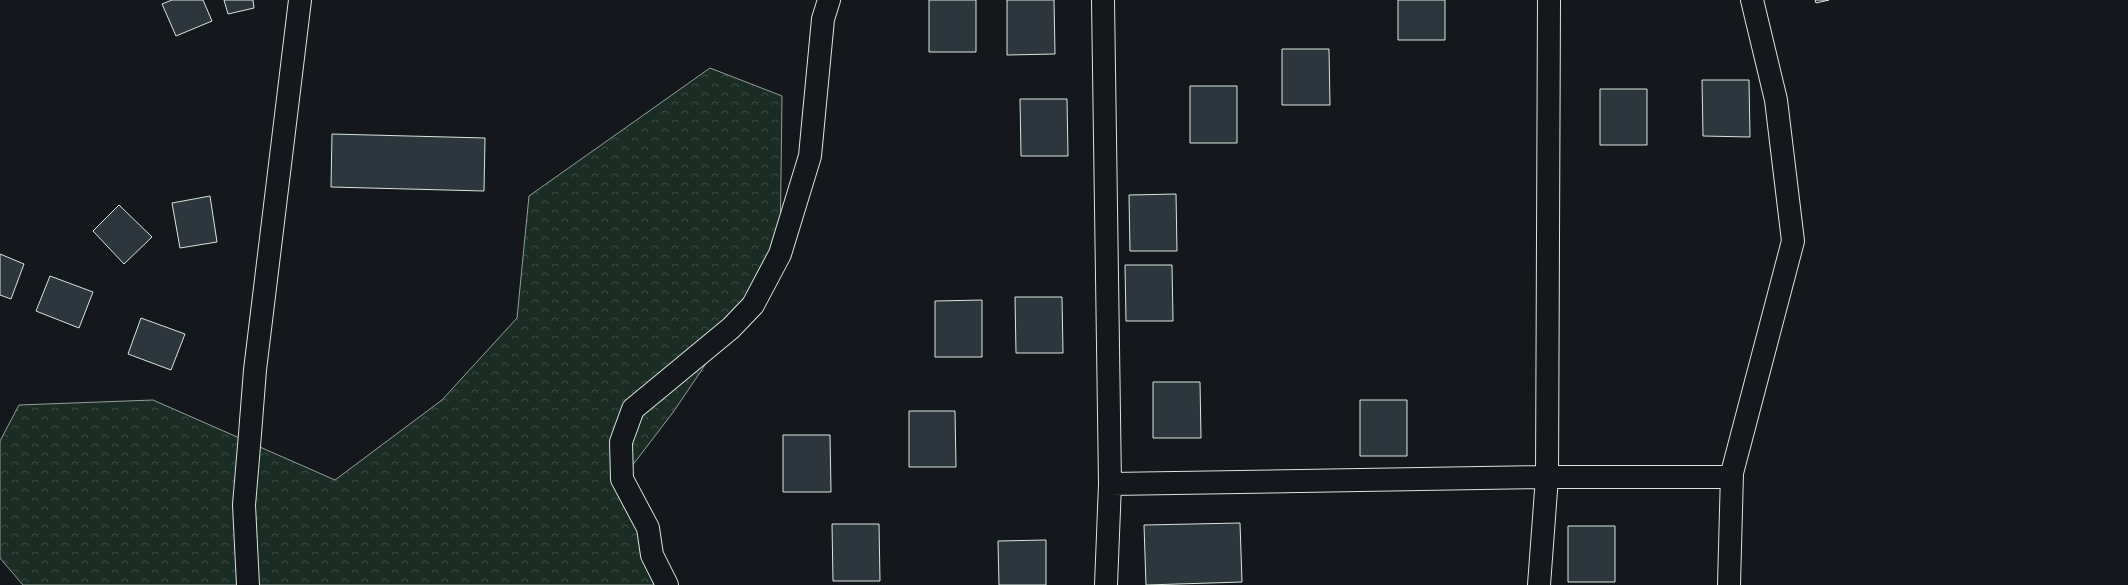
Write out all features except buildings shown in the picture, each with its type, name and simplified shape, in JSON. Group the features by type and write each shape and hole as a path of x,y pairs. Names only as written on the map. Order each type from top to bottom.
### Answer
{"street":[{"path":"248,585 244,505 255,370 300,0"},
{"path":"667,585 652,555 648,528 622,478 621,442 633,409 731,328 752,305 780,254 810,156 823,19 829,0"},
{"path":"1102,0 1110,484 1106,585"},
{"path":"1539,585 1547,477 1549,0"},
{"path":"1729,585 1732,477 1793,241 1776,100 1752,0"},
{"path":"1110,484 1547,477 1732,477"}],"green space":[{"path":"710,68 782,96 780,254 674,411 622,479 668,585 23,585 0,558 0,441 19,405 153,400 335,480 442,400 517,318 529,196"}]}
